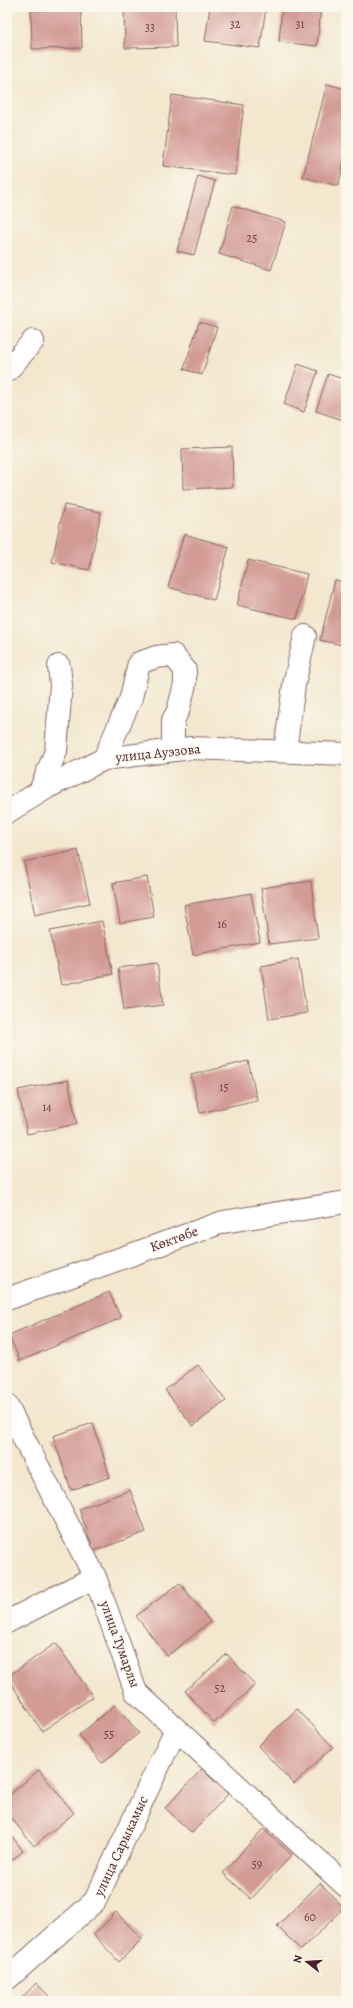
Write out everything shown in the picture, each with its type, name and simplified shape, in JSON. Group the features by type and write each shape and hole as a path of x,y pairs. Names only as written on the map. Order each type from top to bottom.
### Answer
{"street":[{"path":"7,371 33,341"},
{"path":"285,751 294,685 305,636"},
{"path":"104,759 132,698 139,663 156,656 173,655 185,670 186,684 178,711 173,720 172,750"},
{"path":"40,792 56,751 61,691 59,666"},
{"name":"улица Ауэзова","path":"7,812 40,792 104,759 191,748 346,754"},
{"name":"Көктөбе","path":"7,1299 223,1222 346,1202"},
{"name":"улица Тумарлы","path":"7,1406 95,1577 136,1692 346,1886"},
{"path":"7,1622 95,1577"},
{"name":"улица Сарыкамыс","path":"7,1979 95,1901 176,1729"}],"building":[{"path":"31,7 81,7 82,48 32,49"},
{"path":"124,7 175,7 176,47 125,48"},
{"path":"210,7 266,7 260,48 205,41"},
{"path":"282,7 321,7 317,46 279,42"},
{"path":"327,84 346,89 346,154 338,186 303,177"},
{"path":"172,95 244,105 235,175 163,166"},
{"path":"198,176 215,181 194,255 177,251"},
{"path":"233,206 286,222 271,270 219,254"},
{"path":"199,322 217,327 202,375 184,369"},
{"path":"298,364 318,371 304,412 284,404"},
{"path":"328,374 346,380 346,421 316,411"},
{"path":"232,447 233,487 183,489 182,449"},
{"path":"64,505 101,512 89,570 52,562"},
{"path":"184,534 229,547 214,600 168,587"},
{"path":"248,560 307,574 297,619 237,605"},
{"path":"335,580 346,582 346,646 320,640"},
{"path":"78,850 90,903 35,915 24,862"},
{"path":"147,877 154,917 120,923 113,883"},
{"path":"311,881 318,938 269,944 261,888"},
{"path":"251,893 260,942 193,955 184,905"},
{"path":"102,921 113,974 61,985 50,931"},
{"path":"298,959 307,1013 269,1019 261,966"},
{"path":"157,963 163,1005 124,1010 118,968"},
{"path":"248,1061 257,1100 200,1113 191,1075"},
{"path":"68,1080 77,1124 27,1134 18,1090"},
{"path":"109,1292 121,1318 20,1361 9,1335"},
{"path":"198,1365 226,1401 193,1426 165,1390"},
{"path":"93,1423 110,1477 71,1490 53,1436"},
{"path":"130,1490 146,1532 94,1551 79,1509"},
{"path":"180,1583 210,1622 167,1656 136,1616"},
{"path":"56,1643 93,1697 42,1731 7,1677"},
{"path":"227,1654 255,1685 214,1723 185,1691"},
{"path":"115,1705 139,1733 102,1763 79,1735"},
{"path":"297,1709 333,1747 294,1784 258,1746"},
{"path":"202,1769 228,1794 192,1833 165,1808"},
{"path":"39,1770 74,1813 34,1846 7,1813 7,1797"},
{"path":"263,1829 292,1855 251,1899 223,1873"},
{"path":"7,1830 23,1851 7,1864"},
{"path":"320,1883 344,1908 301,1950 277,1926"},
{"path":"116,1912 142,1939 119,1962 94,1935"},
{"path":"36,1983 54,2001 19,2001"}]}
